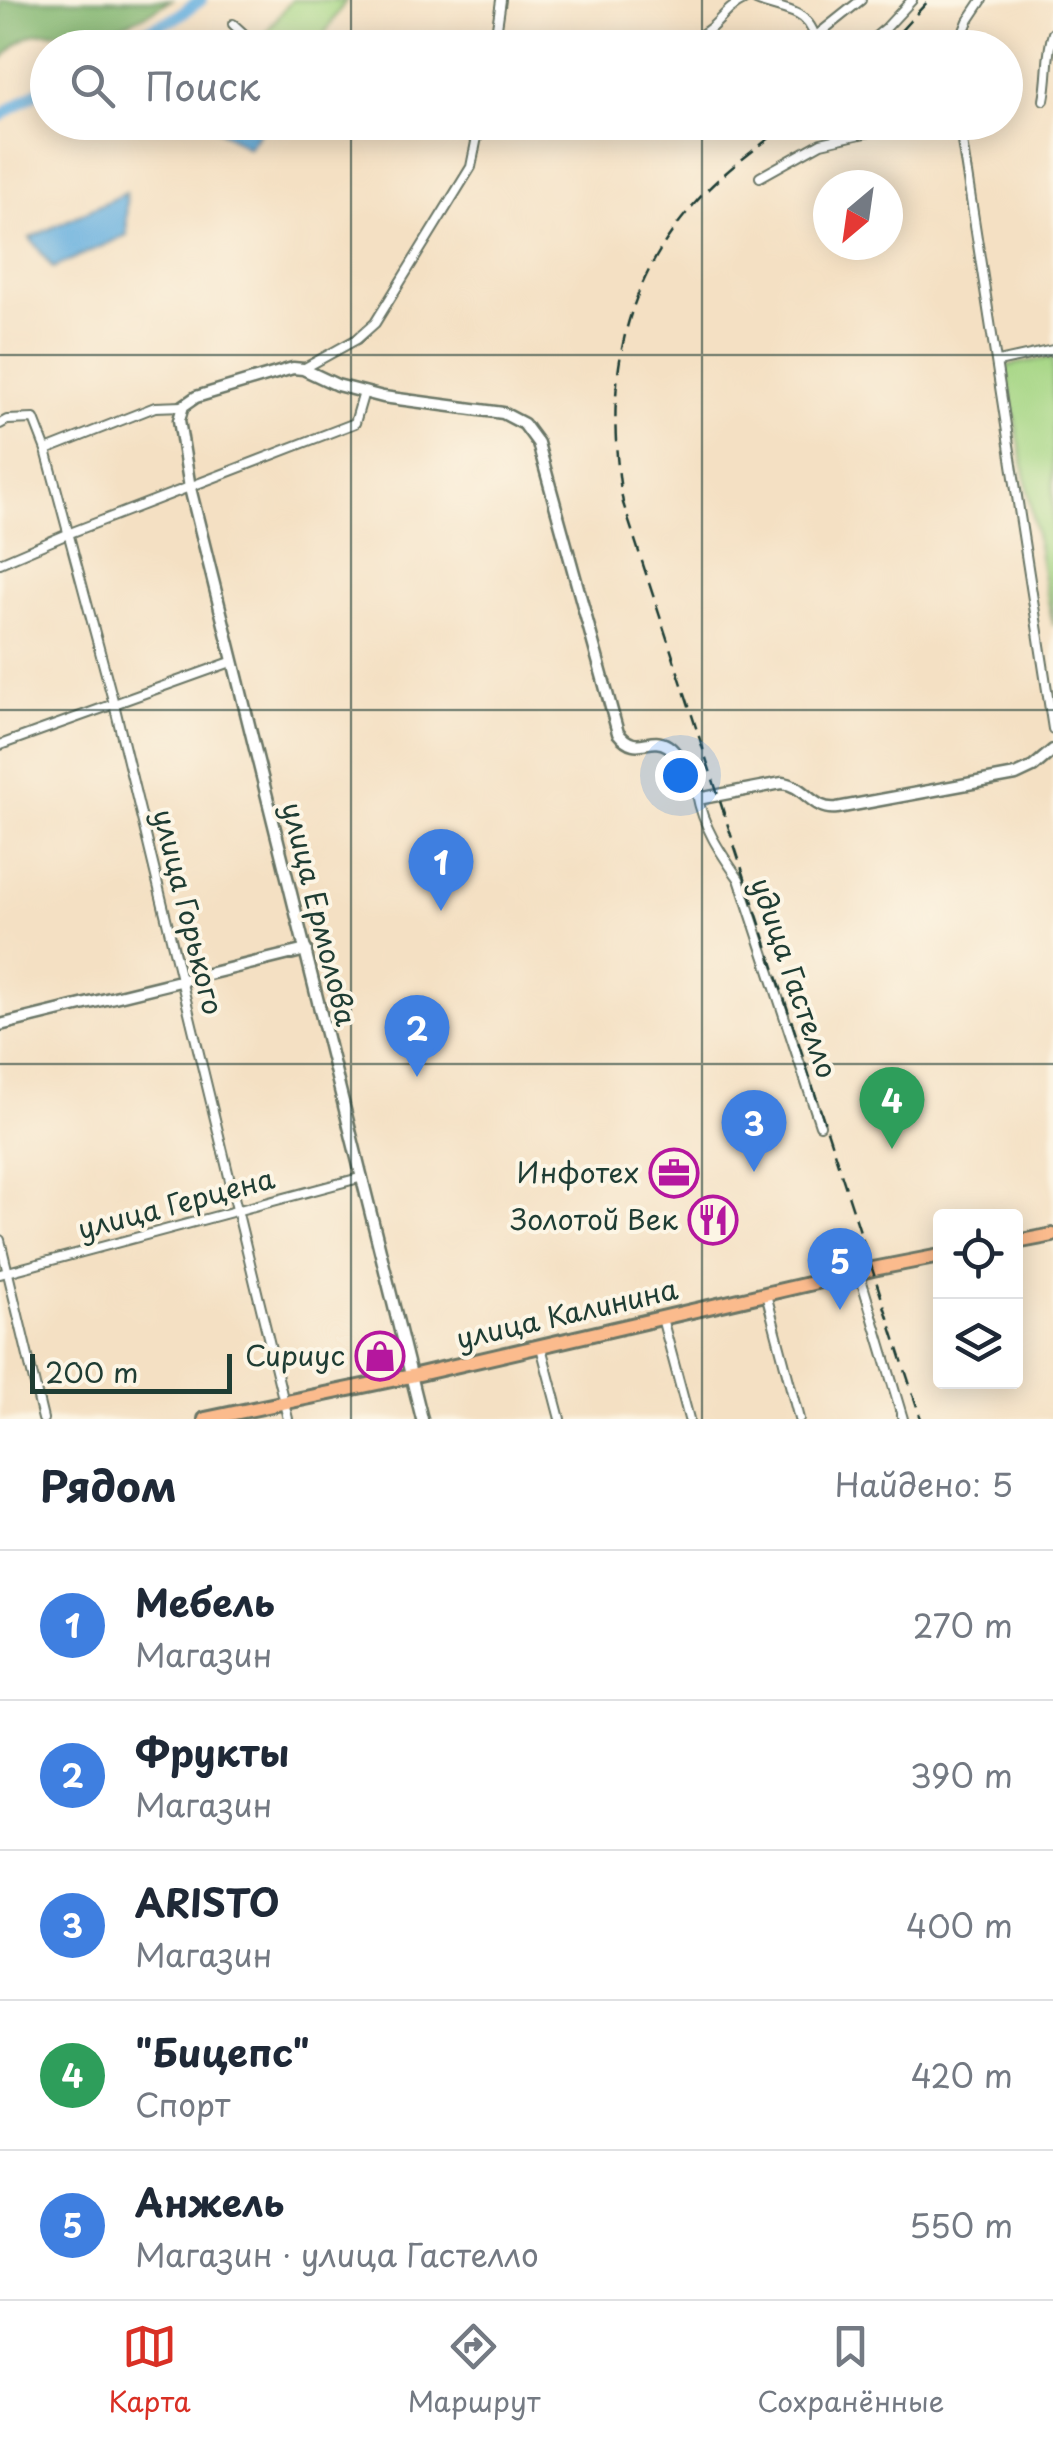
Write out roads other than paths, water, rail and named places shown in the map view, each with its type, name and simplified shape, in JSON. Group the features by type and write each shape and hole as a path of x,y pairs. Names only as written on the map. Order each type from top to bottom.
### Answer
{"main road":[{"path":"1023,1241 1053,1235"},
{"name":"улица Калинина","path":"205,1419 286,1412 411,1376 933,1257"}],"street":[{"path":"497,30 502,0"},
{"path":"710,30 726,9 744,0"},
{"path":"756,0 798,12 812,30"},
{"path":"824,30 861,0"},
{"path":"884,30 912,0"},
{"path":"964,30 983,1"},
{"path":"233,24 240,30"},
{"path":"1044,100 1050,66 1047,54 1053,33"},
{"path":"302,369 356,339 375,323 471,167 476,140"},
{"path":"760,177 821,143 834,140"},
{"path":"962,140 1053,729"},
{"path":"998,362 1053,350"},
{"path":"46,450 155,407 183,406 196,397 293,368 364,392 504,413 524,424 538,443 618,732 626,742 637,746 659,742 669,747 697,794 710,800 782,783 792,784 818,806 837,808 1016,775 1053,750"},
{"path":"0,563 355,423 364,392"},
{"name":"улица Ермолова","path":"183,406 179,420 190,488 231,662 422,1419"},
{"name":"улица Горького","path":"0,424 34,419 46,450 114,704 286,1412"},
{"path":"0,745 231,662"},
{"name":"удица Гастелло","path":"697,794 701,814 718,850 739,879 820,1125"},
{"path":"0,1025 306,950"},
{"name":"улица Герцена","path":"4,1273 363,1178"},
{"path":"0,1240 4,1273 43,1419"},
{"path":"859,1272 903,1419"},
{"path":"766,1294 799,1419"},
{"path":"662,1318 689,1419"},
{"path":"541,1347 560,1419"}],"water":[{"path":"235,140 254,140 248,148"},
{"path":"126,193 127,235 53,268 30,238"}],"waterway":[{"path":"148,30 201,0"},
{"path":"0,116 30,97"}],"railway":[{"path":"902,30 929,0"},
{"path":"767,140 696,202 649,270 623,343 617,381 617,461 623,503 921,1419"}],"place":[{"name":"Мебель","path":"441,911"},
{"name":"Фрукты","path":"417,1077"},
{"name":"\"Бицепс\"","path":"892,1149"},
{"name":"ARISTO","path":"754,1172"},
{"name":"Инфотех","path":"674,1173"},
{"name":"Золотой Век","path":"713,1220"},
{"name":"Анжель","path":"840,1310"},
{"name":"Сириус","path":"380,1356"}]}
